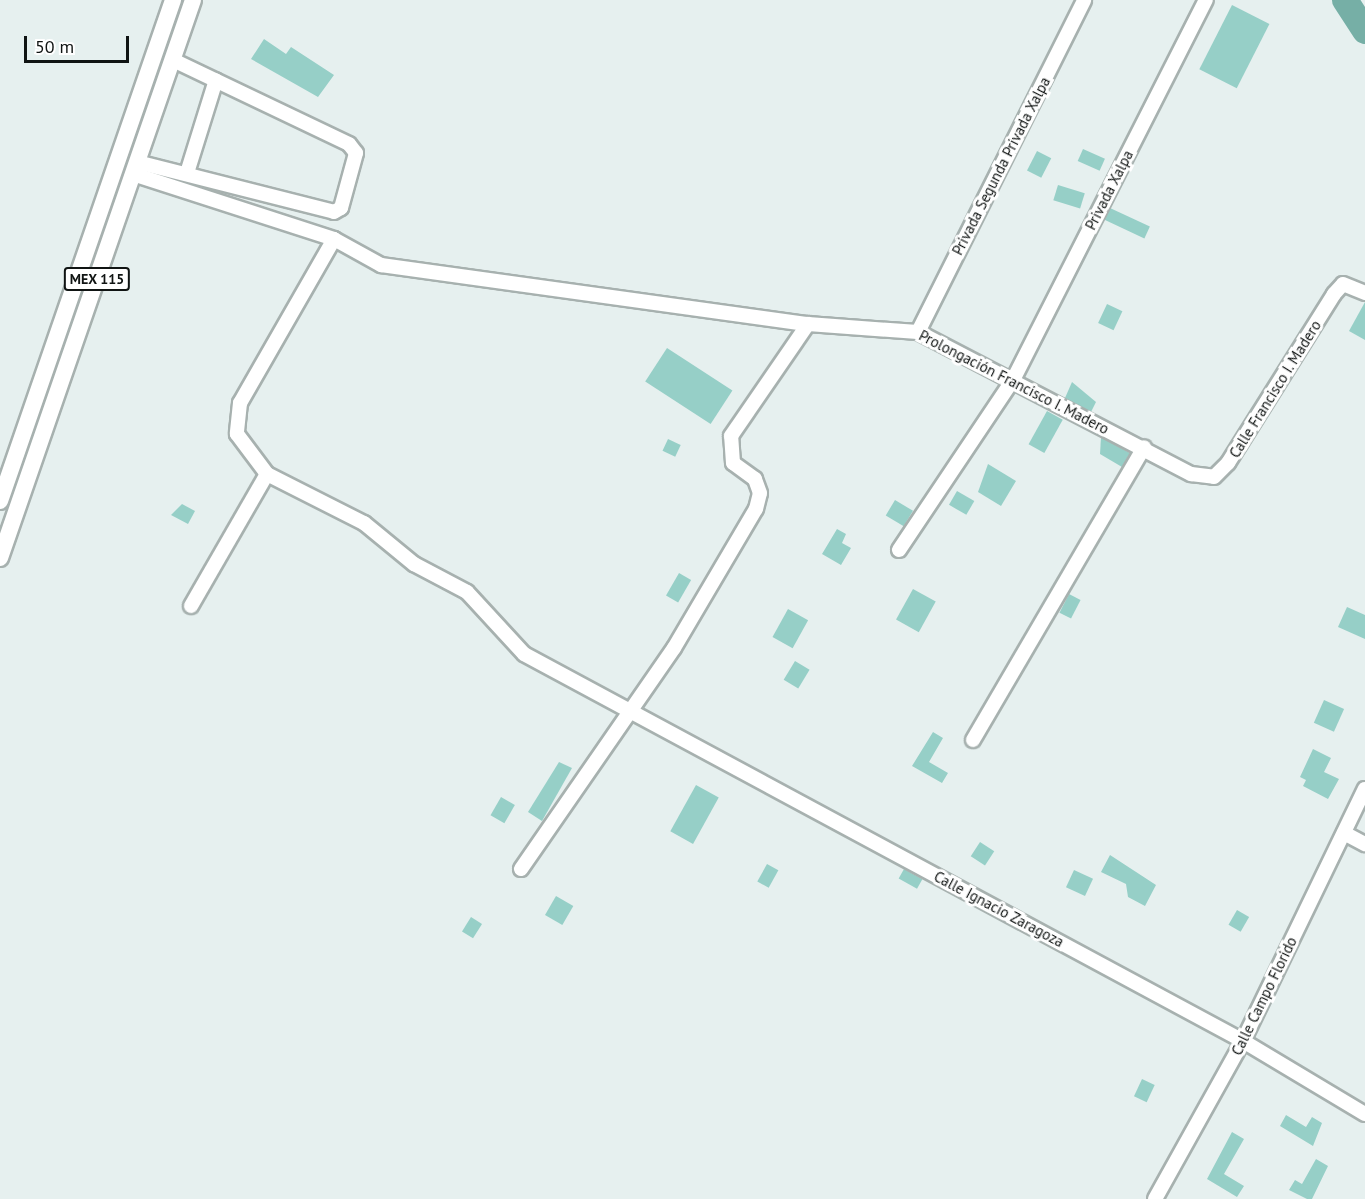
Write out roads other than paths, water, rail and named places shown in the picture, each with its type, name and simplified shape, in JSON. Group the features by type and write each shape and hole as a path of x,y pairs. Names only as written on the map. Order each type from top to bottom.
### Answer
{"main road":[{"name":"MEX 115","path":"0,501 173,0"},
{"name":"MEX 115","path":"0,558 194,0"}],"street":[{"name":"Privada Segunda Privada Xalpa","path":"918,332 1084,0"},
{"name":"Privada Xalpa","path":"899,550 1013,380 1206,0"},
{"path":"135,168 187,173 334,212 341,208 356,153 349,144 173,60"},
{"path":"187,173 216,80"},
{"name":"Prolongación Francisco I. Madero","path":"135,168 334,239 381,265 808,324 918,332 1144,447"},
{"path":"190,606 267,474 237,434 240,403 334,239"},
{"name":"Calle Francisco I. Madero","path":"1144,447 1191,474 1214,477 1228,463 1334,294 1343,284 1365,293"},
{"path":"521,868 629,709 674,648 756,509 760,493 755,479 733,463 731,436 808,324"},
{"path":"973,740 1144,447"},
{"name":"Calle Ignacio Zaragoza","path":"267,474 364,523 414,564 467,592 524,654 1243,1041 1365,1114"},
{"name":"Calle Campo Florido","path":"1155,1199 1243,1041 1365,789"},
{"path":"1344,833 1365,844"}],"waterway":[{"path":"1345,0 1365,31"}]}
